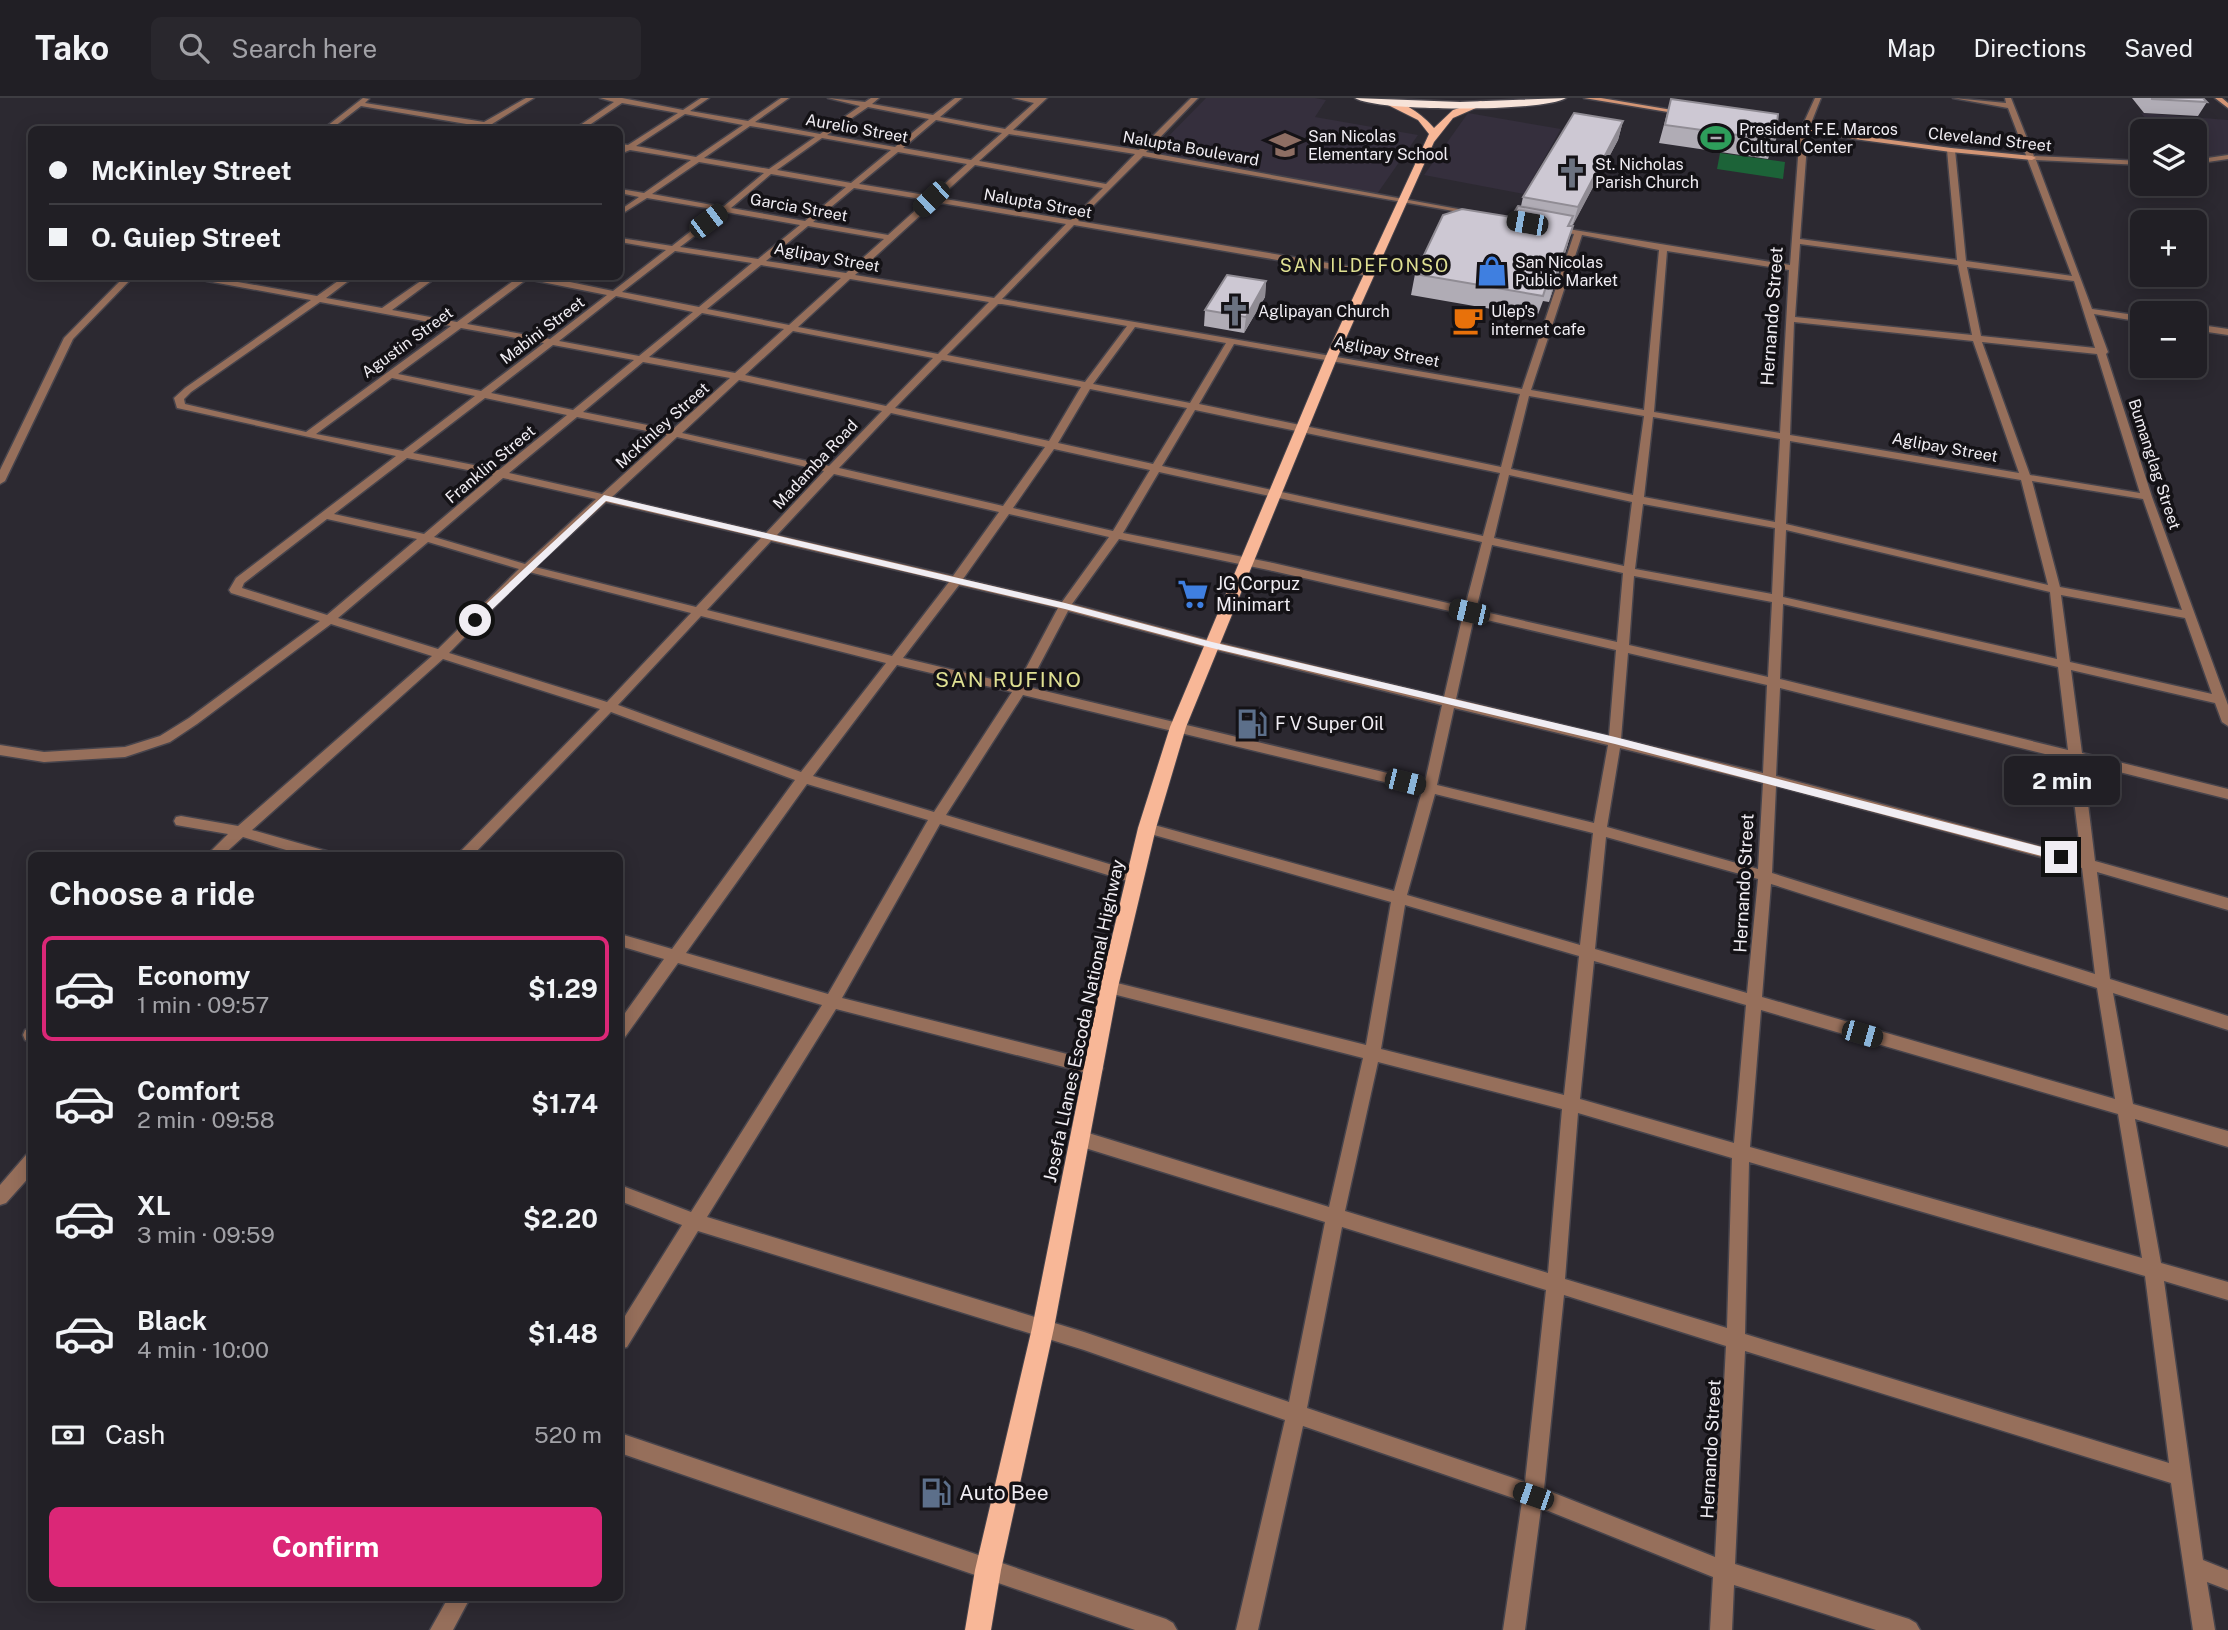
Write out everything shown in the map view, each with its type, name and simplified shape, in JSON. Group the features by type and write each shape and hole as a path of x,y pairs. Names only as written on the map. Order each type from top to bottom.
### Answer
{"highway":[{"path":"1360,98 1389,102 1486,103 1561,98"}],"main road":[{"path":"1389,102 1421,118 1433,133"},
{"name":"Josefa Llanes Escoda National Highway","path":"978,1630 988,1570 1043,1328 1082,1139 1109,987 1147,828 1178,727 1332,356 1433,133 1441,122 1455,111 1486,103"}],"street":[{"path":"330,126 367,98"},
{"path":"483,126 531,98"},
{"name":"Aurelio Street","path":"603,98 1107,186"},
{"path":"623,152 706,98"},
{"path":"623,211 786,98"},
{"name":"Nalupta Boulevard","path":"831,98 1488,216"},
{"name":"Mabini Street","path":"330,619 237,592 236,587 240,581 726,208 769,172 876,98"},
{"name":"Franklin Street","path":"0,750 44,757 125,752 156,743 231,694 330,619 501,474 959,98"},
{"path":"1016,98 1041,100"},
{"name":"Madamba Road","path":"467,852 610,707 887,411 1195,98"},
{"path":"1587,98 1699,115"},
{"name":"Hernando Street","path":"1721,1630 1736,1339 1741,1152 1765,876 1777,599 1783,526 1783,434 1790,319 1804,131 1818,98"},
{"path":"1956,98 2010,102"},
{"path":"2218,98 2228,106"},
{"path":"582,126 623,100"},
{"name":"McKinley Street","path":"217,852 441,654 527,568 931,199 1009,132 1041,100"},
{"name":"Bumanglag Street","path":"2010,102 2078,279 2147,497 2228,722"},
{"path":"359,104 497,126"},
{"name":"Cleveland Street","path":"1752,123 1951,150 2032,158 2130,162"},
{"name":"Nalupta Street","path":"623,147 1370,273"},
{"path":"1951,150 1962,264 1977,340 2026,477 2055,590 2102,981 2153,1268 2180,1476 2204,1630"},
{"path":"2207,160 2228,157"},
{"name":"Garcia Street","path":"623,192 890,238"},
{"path":"1247,1630 1296,1414 1335,1216 1373,1054 1399,898 1430,788 1469,612 1490,539 1525,394 1573,231 1794,268"},
{"name":"Aglipay Street","path":"623,240 1332,356 1525,394 1783,434 2147,497"},
{"path":"1796,241 2078,279"},
{"path":"1514,1630 1533,1496 1556,1284 1571,1104 1600,830 1615,740 1629,570 1649,413 1662,248"},
{"path":"0,481 69,338 126,280"},
{"path":"218,280 739,377 1629,570 1777,599 2220,700"},
{"path":"345,280 188,390 179,398 178,403 184,408 406,453 770,536 1065,606 1212,645 1615,740 2088,864 2228,904"},
{"path":"384,311 429,280"},
{"name":"Agustin Street","path":"308,435 522,280"},
{"path":"542,280 1304,428 1640,500 1783,526 2055,590 2189,615"},
{"path":"2089,312 2130,317"},
{"path":"1790,319 2103,352"},
{"path":"623,1028 804,778 955,582 1051,446 1087,386 1132,325"},
{"path":"2207,329 2228,332"},
{"path":"623,1335 832,1002 936,819 1020,690 1065,606 1116,535 1232,340"},
{"path":"389,375 676,434 1116,535 1248,561 1773,682 2228,794"},
{"path":"326,516 427,538 527,568 895,661 1600,830 1765,876 2228,1023"},
{"path":"330,619 610,707 804,778 1134,877"},
{"path":"181,821 239,831 311,852"},
{"path":"1147,828 1588,952 2228,1139"},
{"path":"623,941 832,1002 1094,1068"},
{"path":"1109,987 1571,1104 2228,1291"},
{"path":"1082,1139 2180,1476"},
{"path":"0,1197 28,1166"},
{"path":"623,1194 693,1221 1043,1328 1533,1496 1723,1571 1909,1630"},
{"path":"623,1444 1166,1630"},
{"path":"2194,1566 2228,1580"},
{"path":"441,1630 458,1601"}],"shaded area":[{"name":"San Nicolas Elementary School","path":"1206,98 1315,98 1326,100 1315,117 1418,135 1377,194 1150,155"},
{"path":"1468,113 1561,129 1524,194 1424,175"},
{"path":"2141,113 2228,120 2228,154 2207,158 2207,119 2146,119"}],"green space":[{"path":"1720,153 1785,162 1783,179 1717,169"}],"building":[{"path":"2203,98 2207,102 2152,99"},
{"path":"1671,99 1778,114 1775,140 1665,125"},
{"name":"St. Nicholas Parish Church","path":"1574,113 1623,121 1578,207 1523,197"},
{"name":"San Nicolas Public Market","path":"1518,206 1573,216 1568,226 1573,226 1554,281 1548,280 1543,296 1415,274 1443,215 1462,209 1511,217"},
{"path":"1227,275 1266,281 1246,317 1205,310"}],"place":[{"name":"President F.E. Marcos Cultural Center","path":"1716,138"},
{"name":"San Nicolas Elementary School","path":"1285,145"},
{"name":"St. Nicholas Parish Church","path":"1572,173"},
{"name":"San Nicolas Public Market","path":"1492,271"},
{"name":"Aglipayan Church","path":"1235,311"},
{"name":"Ulep's internet cafe","path":"1468,320"},
{"name":"JG Corpuz Minimart","path":"1193,594"},
{"name":"F V Super Oil","path":"1252,724"},
{"name":"Auto Bee","path":"936,1493"}],"district":[{"name":"SAN ILDEFONSO","path":"1365,266"},
{"name":"SAN RUFINO","path":"1009,680"}],"route":[{"path":"475,620 604,498 1065,606 1212,645 1615,740 2061,857"}]}
